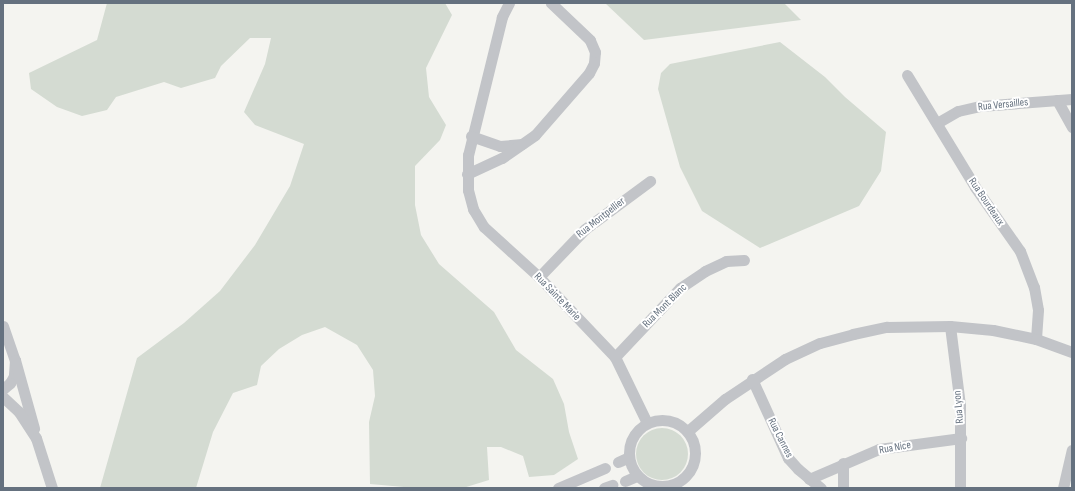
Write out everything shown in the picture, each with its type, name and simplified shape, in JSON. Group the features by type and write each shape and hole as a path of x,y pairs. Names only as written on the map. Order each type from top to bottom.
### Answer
{"street":[{"name":"Rua Sainte Marie","path":"509,3 502,17 471,136 467,174 468,190 473,209 484,228 539,277 615,357 647,423"},
{"path":"467,174 502,158 535,135 589,73 594,63 596,52 590,40 551,3"},
{"name":"Rua Bourdeaux","path":"907,75 975,187 1020,251 1034,287 1038,310 1036,339"},
{"name":"Rua Versailles","path":"936,123 958,111 980,106 1072,98"},
{"path":"1057,100 1072,127"},
{"path":"471,136 500,146 524,144"},
{"name":"Rua Montpellier","path":"539,277 585,229 650,181"},
{"name":"Rua Mont Blanc","path":"615,357 680,288 705,271 726,260 744,260"},
{"path":"3,326 15,360 36,438 52,488"},
{"path":"688,430 752,379 785,359 820,343 853,334 887,328 950,326 993,330 1036,339 1072,352"},
{"name":"Rua Lyon","path":"950,326 960,405 960,488"},
{"path":"3,389 10,383 14,376 15,360"},
{"name":"Rua Cannes","path":"752,379 788,458 809,479 821,488"},
{"path":"3,397 19,412 36,438"},
{"path":"658,420 669,420 688,430 695,444 695,460 688,475 676,486 668,487 651,485 637,476 629,457 629,447 632,437 639,429 647,423 658,420"},
{"name":"Rua Nice","path":"809,479 843,463 879,449 961,438"},
{"path":"1063,488 1072,450"},
{"path":"618,462 629,457"},
{"path":"842,488 843,463"},
{"path":"558,488 605,468"},
{"path":"625,480 637,476"}],"shaded area":[{"path":"107,3 445,3 452,15 426,68 429,97 446,125 440,140 415,166 415,205 421,235 439,264 494,312 516,350 553,379 564,404 569,432 578,459 554,475 529,477 523,456 501,447 487,447 489,480 463,488 415,488 370,484 369,422 375,396 373,370 357,345 325,327 302,335 279,349 261,366 257,385 233,393 213,432 196,488 100,488 137,358 184,323 220,291 255,245 290,186 304,144 255,125 244,112 265,64 271,38 250,38 221,66 215,78 181,88 164,82 116,97 107,110 82,116 57,107 31,89 29,73 97,40"},
{"path":"605,3 784,3 801,20 644,40"},
{"path":"780,42 825,77 845,97 886,132 881,171 859,206 760,248 702,211 680,167 658,89 661,73 670,64"},
{"path":"662,428 672,430 680,436 686,444 688,454 686,464 680,472 672,478 662,480 652,478 644,472 638,464 636,454 638,444 644,436 652,430"}]}
